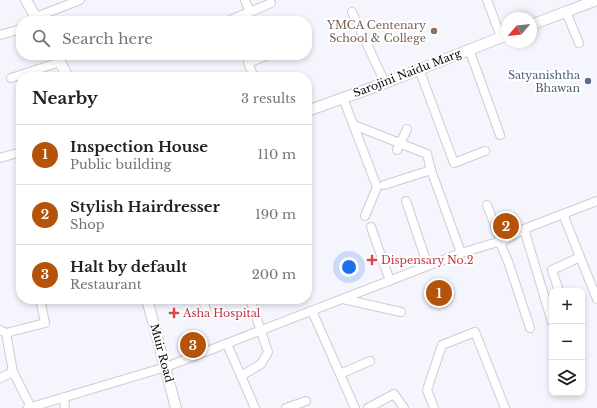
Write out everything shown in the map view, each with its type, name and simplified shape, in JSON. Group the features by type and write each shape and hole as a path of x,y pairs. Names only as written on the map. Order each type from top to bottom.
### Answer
{"main road":[{"path":"26,0 35,16"},
{"path":"537,23 597,0"},
{"name":"Sarojini Naidu Marg","path":"312,109 385,83 501,37"},
{"path":"59,60 65,72"},
{"name":"Muir Road","path":"148,304 176,408"}],"street":[{"path":"44,16 80,0"},
{"path":"245,0 250,12"},
{"path":"487,0 501,30"},
{"path":"240,16 271,4"},
{"path":"352,12 385,83"},
{"path":"566,12 579,44"},
{"path":"0,35 16,30"},
{"path":"469,49 500,135"},
{"path":"25,72 53,60"},
{"path":"252,72 248,63 256,60"},
{"path":"419,69 454,163 485,152"},
{"path":"11,78 16,76"},
{"path":"344,98 377,187 364,216"},
{"path":"354,125 399,147 427,154 431,170 461,253"},
{"path":"399,147 408,129"},
{"path":"0,158 16,153"},
{"path":"384,185 431,170"},
{"path":"406,201 428,266"},
{"path":"41,304 45,323 3,331 13,372 29,407 166,367 461,253 501,242 524,229 597,201"},
{"path":"487,205 530,328"},
{"path":"563,214 597,299"},
{"path":"371,227 390,281"},
{"path":"524,229 549,312"},
{"path":"558,288 552,270 580,258"},
{"path":"342,299 401,312"},
{"path":"204,304 206,310"},
{"path":"241,376 261,364 268,352 252,304"},
{"path":"312,310 354,408"},
{"path":"434,408 427,390 442,345 475,332 505,408"},
{"path":"227,344 255,408"},
{"path":"340,374 370,361"},
{"path":"0,378 13,372"},
{"path":"368,408 394,394 404,408"},
{"path":"64,397 65,408"},
{"path":"286,408 306,401"}],"place":[{"name":"YMCA Centenary School & College","path":"434,31"},
{"name":"Satyanishtha Bhawan","path":"588,81"},
{"name":"Stylish Hairdresser","path":"506,226"},
{"name":"Dispensary No.2","path":"372,260"},
{"name":"Inspection House","path":"439,293"},
{"name":"Asha Hospital","path":"174,313"},
{"name":"Halt by default","path":"193,345"}]}
